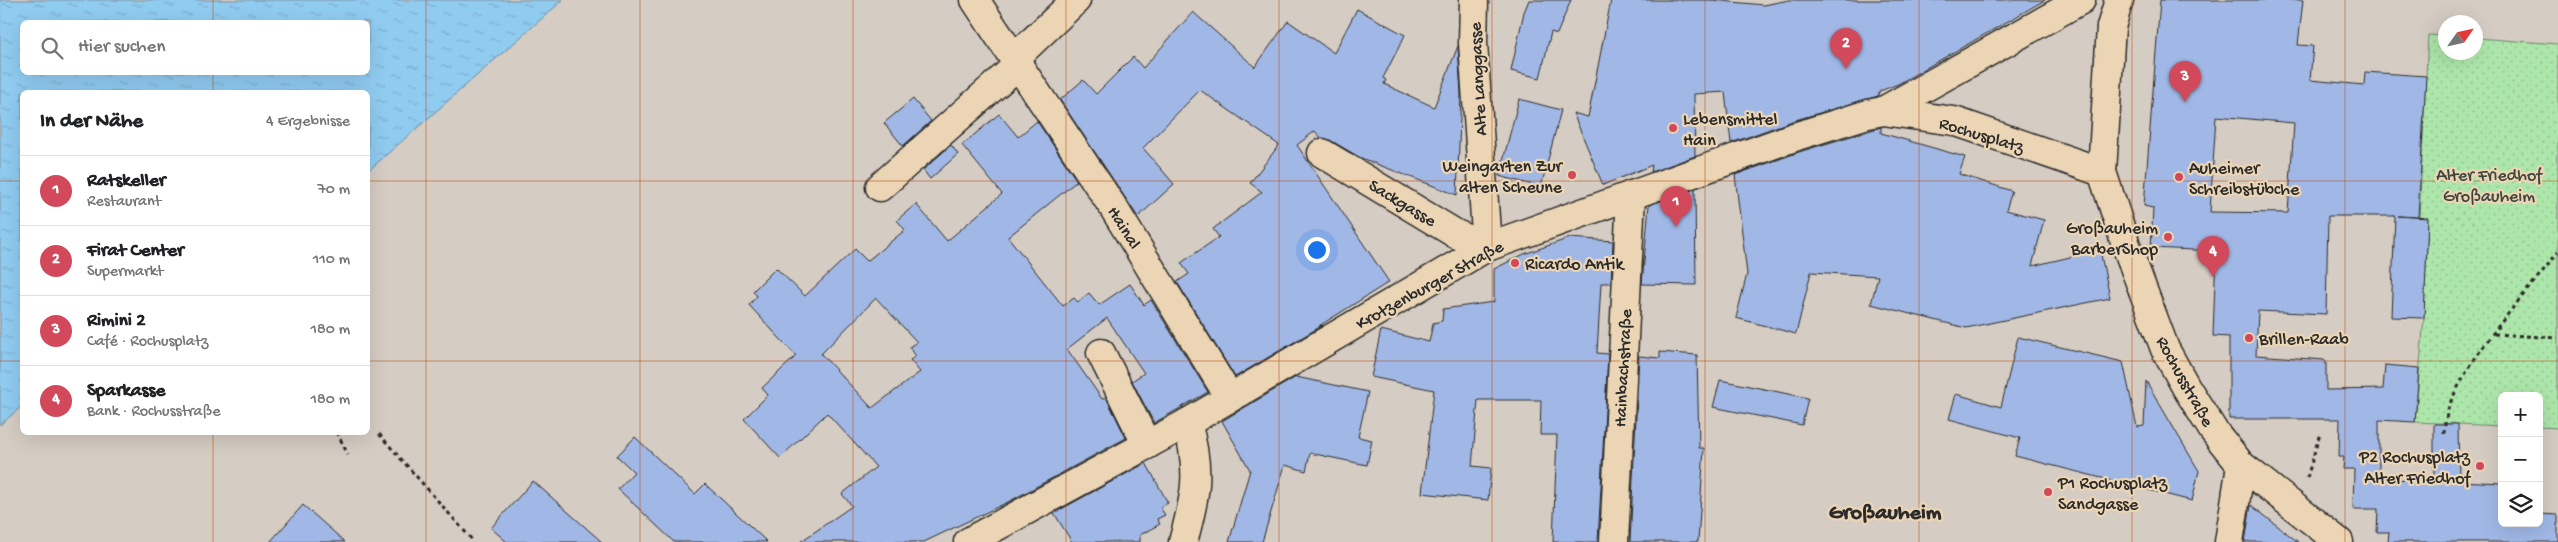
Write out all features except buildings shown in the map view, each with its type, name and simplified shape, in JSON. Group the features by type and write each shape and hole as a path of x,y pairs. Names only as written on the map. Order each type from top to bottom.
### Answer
{"street":[{"name":"Hainal","path":"975,0 1113,207 1230,398"},
{"path":"880,187 1017,61 1076,0"},
{"name":"Alte Langgasse","path":"1474,0 1473,43 1487,247"},
{"path":"1883,112 2081,0"},
{"path":"2102,172 2110,27 2119,0"},
{"name":"Krotzenburger Straße","path":"968,542 1187,423 1487,247 1797,136 1868,114 1883,112 1954,121"},
{"name":"Rochusplatz","path":"1954,121 2102,172"},
{"name":"Sackgasse","path":"1322,153 1456,234 1487,247"},
{"name":"Rochusstraße","path":"2102,172 2126,245 2165,349 2213,430 2241,465 2339,542"},
{"name":"Hainbachstraße","path":"1614,542 1631,195"},
{"path":"1101,353 1147,445"},
{"path":"1183,542 1195,497 1197,474 1187,423"},
{"path":"2229,542 2241,465"}],"path":[{"path":"2444,434 2452,398 2494,334 2558,252"},
{"path":"2494,334 2558,338"},
{"path":"2298,510 2320,433"},
{"path":"378,434 474,542"},
{"path":"338,435 348,456"}],"green space":[{"name":"Alter Friedhof Großauheim","path":"2428,35 2438,36 2438,60 2483,60 2483,39 2558,44 2558,428 2543,427 2543,392 2498,392 2498,426 2415,422 2424,318 2428,218 2419,217"}],"water":[{"path":"0,0 563,0 370,169 370,90 20,90 20,408 0,425"}],"place":[{"name":"Firat Center","path":"1846,69"},
{"name":"Rimini 2","path":"2185,102"},
{"name":"Lebensmittel Hain","path":"1673,128"},
{"name":"Weingarten Zur alten Scheune","path":"1572,175"},
{"name":"Auheimer Schreibstübche","path":"2179,177"},
{"name":"Ratskeller","path":"1676,227"},
{"name":"Großauheim BarberShop","path":"2168,237"},
{"name":"Ricardo Antik","path":"1515,263"},
{"name":"Sparkasse","path":"2213,277"},
{"name":"Brillen-Raab","path":"2249,338"},
{"name":"P2 Rochusplatz Alter Friedhof","path":"2480,466"},
{"name":"P1 Rochusplatz Sandgasse","path":"2048,492"}],"district":[{"name":"Großauheim","path":"1885,510"}]}
